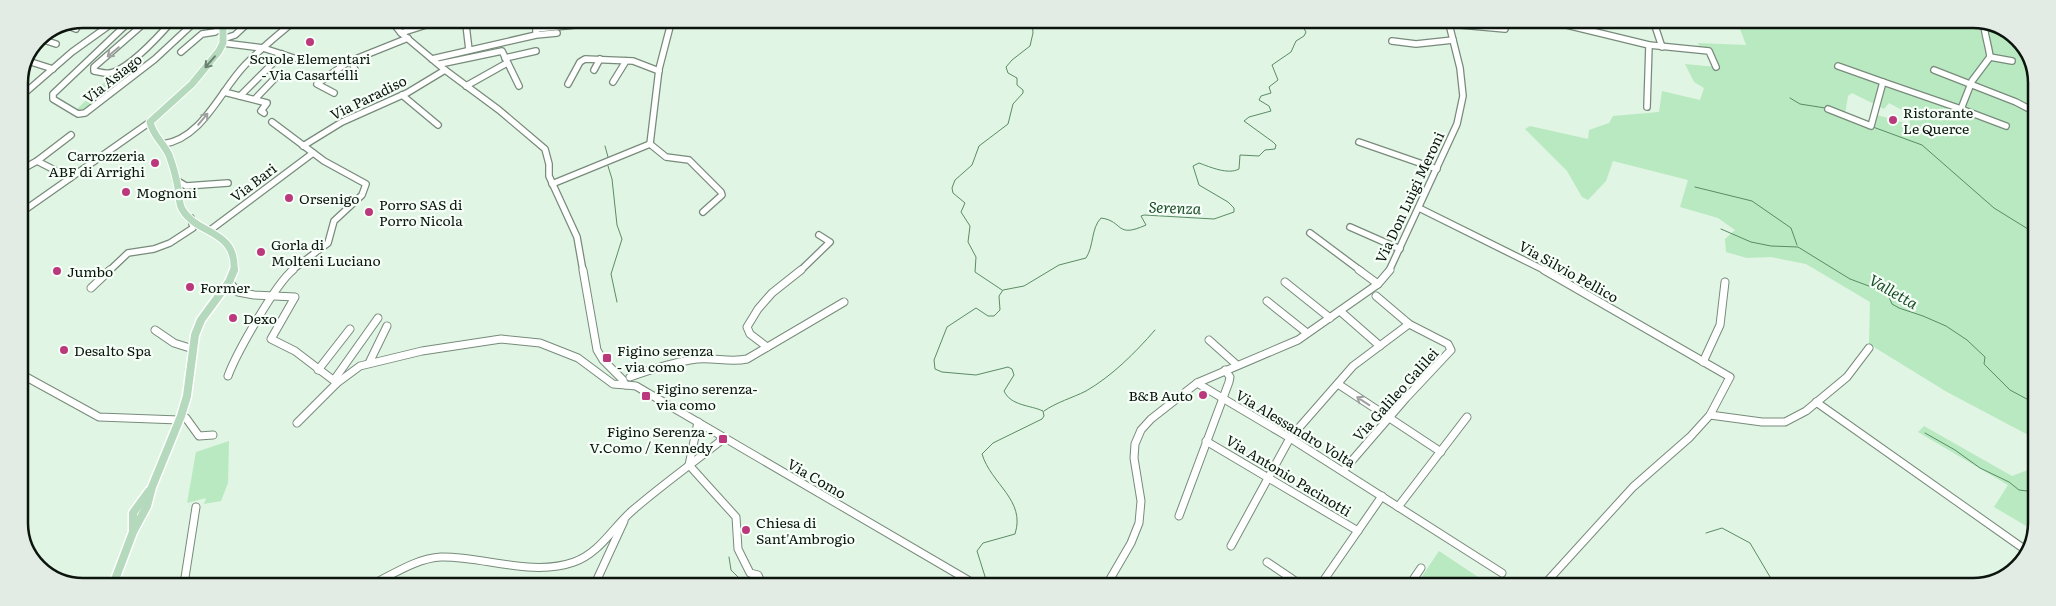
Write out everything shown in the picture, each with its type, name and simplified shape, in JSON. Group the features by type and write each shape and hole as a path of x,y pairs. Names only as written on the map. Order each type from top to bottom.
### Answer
{"main road":[{"path":"116,578 133,532 147,506 152,487 180,418 187,396 195,335 201,320 229,282 234,272 235,257 228,244 191,218 181,208 168,152 150,130 150,122 192,84 223,41 224,28"}],"street":[{"path":"28,91 72,52 105,28"},
{"name":"Via Asiago","path":"122,28 53,94 53,99 78,114 85,113 155,59 188,28"},
{"path":"139,28 94,67 94,71 107,73 116,71 165,28"},
{"path":"181,52 202,34 215,32 221,28"},
{"path":"223,41 229,39 242,28"},
{"path":"168,152 173,143 200,123 237,74 286,28"},
{"name":"Via Como","path":"398,28 445,70 499,110 545,149 549,164 549,176 578,237 597,350 609,367 644,391 723,438 964,578"},
{"path":"402,33 414,28"},
{"path":"466,28 469,50"},
{"path":"536,28 536,35"},
{"path":"650,144 659,70 670,28"},
{"name":"Via Don Luigi Meroni","path":"1111,578 1131,543 1139,523 1140,501 1134,444 1151,419 1197,383 1273,351 1307,333 1378,284 1388,272 1457,124 1462,91 1450,28"},
{"path":"1495,28 1505,29"},
{"path":"1579,28 1649,45 1709,51 1716,66"},
{"path":"1656,28 1662,47"},
{"path":"1983,28 1987,35 1990,57"},
{"path":"432,59 536,35 557,34"},
{"path":"334,93 316,84 328,74 388,44 408,38"},
{"path":"1392,41 1416,44 1453,40"},
{"path":"47,41 56,44"},
{"path":"223,41 263,48 300,60"},
{"path":"1647,107 1649,45"},
{"path":"440,64 502,51 519,86"},
{"path":"466,86 506,61 536,51"},
{"path":"240,96 282,54"},
{"path":"1990,57 2012,61"},
{"path":"1961,109 1978,69 1990,57"},
{"path":"568,84 580,62 585,59 626,60 648,65 659,70"},
{"path":"594,70 600,59"},
{"path":"613,82 626,60"},
{"path":"32,62 54,69"},
{"path":"352,62 355,70"},
{"path":"1838,66 2006,126"},
{"name":"Via Paradiso","path":"303,146 342,122 402,95 445,70"},
{"path":"1934,70 2028,109"},
{"path":"255,100 280,72"},
{"path":"1828,109 1871,126 1883,82"},
{"path":"224,92 267,103 261,111 264,113"},
{"path":"402,95 438,125"},
{"path":"28,208 150,122"},
{"path":"228,376 234,359 290,272 328,243 334,221 362,195 366,184 343,173 313,154 277,123 272,122"},
{"path":"139,128 150,130"},
{"path":"28,166 71,136"},
{"path":"1359,142 1437,169"},
{"path":"163,144 173,143"},
{"path":"552,184 650,144"},
{"path":"650,144 666,157 689,160 721,192 722,195 703,212"},
{"name":"Via Bari","path":"209,231 313,154"},
{"path":"38,161 70,178"},
{"path":"176,180 186,186 228,183"},
{"name":"Via Silvio Pellico","path":"1419,208 1541,268 1730,377 1710,415"},
{"path":"91,288 128,253 154,249 170,243 193,228 191,218"},
{"path":"1350,227 1400,249"},
{"path":"1310,233 1378,284"},
{"path":"767,347 750,334 747,327 758,309 772,293 794,277 830,242 818,235"},
{"path":"229,282 238,292 295,297 271,339 295,351 336,382"},
{"path":"1285,282 1330,318"},
{"path":"1704,362 1720,325 1725,282"},
{"path":"1231,546 1290,438 1353,366 1409,324 1376,296"},
{"path":"1267,301 1307,333"},
{"path":"297,423 336,382 351,371 369,363 422,351 501,339 540,343 578,358 613,384 628,380 656,367 699,360 734,362 747,359 844,302"},
{"path":"1340,311 1380,346"},
{"path":"336,382 378,318"},
{"name":"Via Galileo Galilei","path":"1343,471 1451,350 1448,344 1409,324"},
{"path":"369,363 387,326"},
{"path":"318,370 350,328"},
{"path":"154,330 193,352"},
{"path":"1209,340 1237,365"},
{"path":"1550,578 1633,487 1690,437 1710,415 1762,422 1785,422 1806,412 1847,378 1869,348"},
{"path":"1179,516 1230,378 1225,370"},
{"path":"28,378 100,417 186,418 199,436 213,435"},
{"name":"Via Alessandro Volta","path":"1197,383 1343,471 1502,573"},
{"path":"1338,384 1441,452"},
{"path":"1816,402 2023,548"},
{"path":"1398,507 1467,417"},
{"path":"689,465 698,422"},
{"path":"696,435 707,428"},
{"path":"387,578 427,559 442,557 523,567 564,565 590,554 627,516 723,438"},
{"name":"Via Antonio Pacinotti","path":"1206,441 1358,531"},
{"path":"689,465 736,517 738,549 750,573 758,575 759,578"},
{"path":"1328,578 1382,496"},
{"path":"186,578 196,507"},
{"path":"598,578 627,516"},
{"path":"1267,562 1292,578"},
{"path":"1414,578 1421,568"}],"green space":[{"path":"1740,28 1981,28 1998,33 2015,46 2027,68 2028,79 2028,435 1947,392 1869,344 1870,302 1806,264 1771,257 1747,258 1726,252 1725,239 1735,230 1718,218 1680,207 1688,180 1613,161 1606,181 1588,200 1582,197 1567,171 1525,129 1530,126 1588,139 1589,130 1609,123 1613,116 1659,112 1662,91 1700,100 1704,88 1694,82 1685,64 1716,67 1712,51 1700,49 1698,43 1746,45","holes":["1852,93 1884,109 1889,103 1911,115 1909,124 1877,115 1869,125 1845,115 1848,96"]},
{"path":"115,73 131,75 86,111 76,110 108,79 107,77"},
{"path":"1924,426 2012,476 2028,470 2028,527 1994,507 2008,485 1918,432"},
{"path":"229,441 228,483 221,501 204,504 206,498 187,503 196,452"},
{"path":"1439,551 1480,578 1421,578"}],"waterway":[{"path":"1002,290 975,272 976,257 968,242 970,226 961,212 965,203 953,193 952,188 955,180 972,165 979,146 1008,124 1013,104 1023,93 1023,90 1017,85 1017,78 1008,73 1006,67 1030,46 1033,28"},
{"name":"Serenza","path":"985,578 977,551 983,543 1015,534 1017,522 1016,511 1012,502 986,465 982,454 993,443 1042,419 1044,416 1043,411 1011,400 1007,396 1004,391 1014,375 1012,369 1008,367 976,375 942,372 935,369 934,360 947,327 976,308 988,316 994,316 1000,310 999,296 1003,290 1024,286 1059,265 1086,258 1096,227 1101,218 1113,222 1124,230 1129,230 1146,225 1141,216 1144,215 1214,219 1234,212 1234,208 1228,202 1199,185 1193,166 1199,163 1219,170 1235,171 1239,169 1240,155 1259,156 1265,150 1275,149 1276,145 1273,142 1244,121 1249,117 1271,111 1269,106 1259,100 1261,96 1271,93 1269,87 1278,80 1272,65 1291,52 1296,41 1304,36 1306,32 1304,28"},
{"path":"1790,98 1800,104 1825,108"},
{"path":"1873,127 1922,145 1994,208 2028,229"},
{"path":"605,146 608,157"},
{"path":"608,166 612,179 617,225 622,239 611,274 617,302"},
{"path":"1695,187 1752,201 1791,228 1797,245"},
{"name":"Valletta","path":"1721,229 1751,242 1771,246 1798,247 1850,279 1877,289 1889,297 1892,304 1899,308 1946,326 1967,340 1985,357 1984,364 2010,390 2028,400"},
{"path":"1044,411 1086,391 1105,378 1155,330"},
{"path":"1925,433 1955,450 1980,468 2009,482 2019,490 2028,491"},
{"path":"1706,533 1722,528 1750,543 1771,578"},
{"path":"729,557 731,570 739,578"}],"place":[{"name":"Scuole Elementari - Via Casartelli","path":"310,42"},
{"name":"Ristorante Le Querce","path":"1893,120"},
{"name":"Carrozzeria ABF di Arrighi","path":"155,163"},
{"name":"Mognoni","path":"126,192"},
{"name":"Orsenigo","path":"289,198"},
{"name":"Porro SAS di Porro Nicola","path":"369,212"},
{"name":"Gorla di Molteni Luciano","path":"261,252"},
{"name":"Jumbo","path":"57,271"},
{"name":"Former","path":"190,287"},
{"name":"Dexo","path":"233,318"},
{"name":"Desalto Spa","path":"64,350"},
{"name":"Figino serenza - via como","path":"607,358"},
{"name":"B&B Auto","path":"1203,395"},
{"name":"Figino serenza- via como","path":"646,396"},
{"name":"Figino Serenza - V.Como / Kennedy","path":"723,439"},
{"name":"Chiesa di Sant'Ambrogio","path":"746,530"}]}
